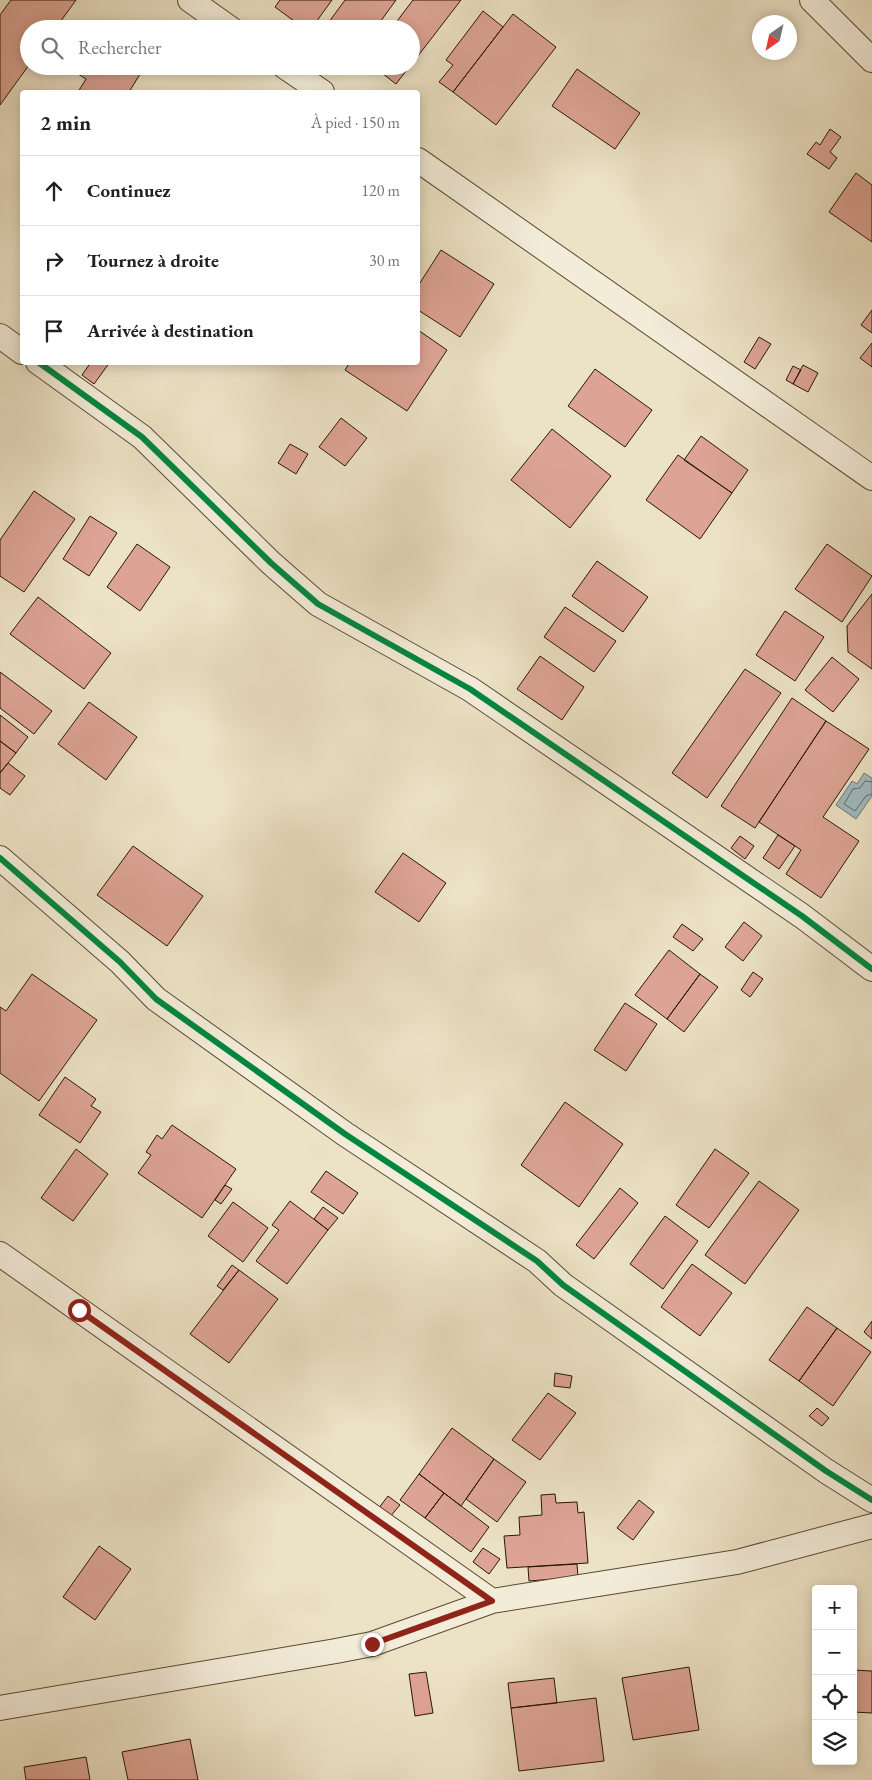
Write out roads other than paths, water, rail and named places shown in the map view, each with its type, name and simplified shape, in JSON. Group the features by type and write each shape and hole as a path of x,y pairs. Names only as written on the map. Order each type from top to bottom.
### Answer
{"street":[{"path":"190,0 218,20"},
{"path":"812,0 872,60"},
{"path":"297,75 319,90"},
{"path":"420,161 872,478"},
{"path":"0,336 20,351"},
{"path":"42,365 142,437 271,563 318,604 470,689 802,916 872,969"},
{"path":"0,858 120,962 156,998 345,1134 537,1261 563,1285 826,1471 872,1500"},
{"path":"0,1254 492,1601"},
{"path":"0,1708 372,1644 492,1601 736,1562 872,1526"}],"water":[{"path":"864,773 872,778 872,796 856,819 836,805 852,781 857,784"}]}
